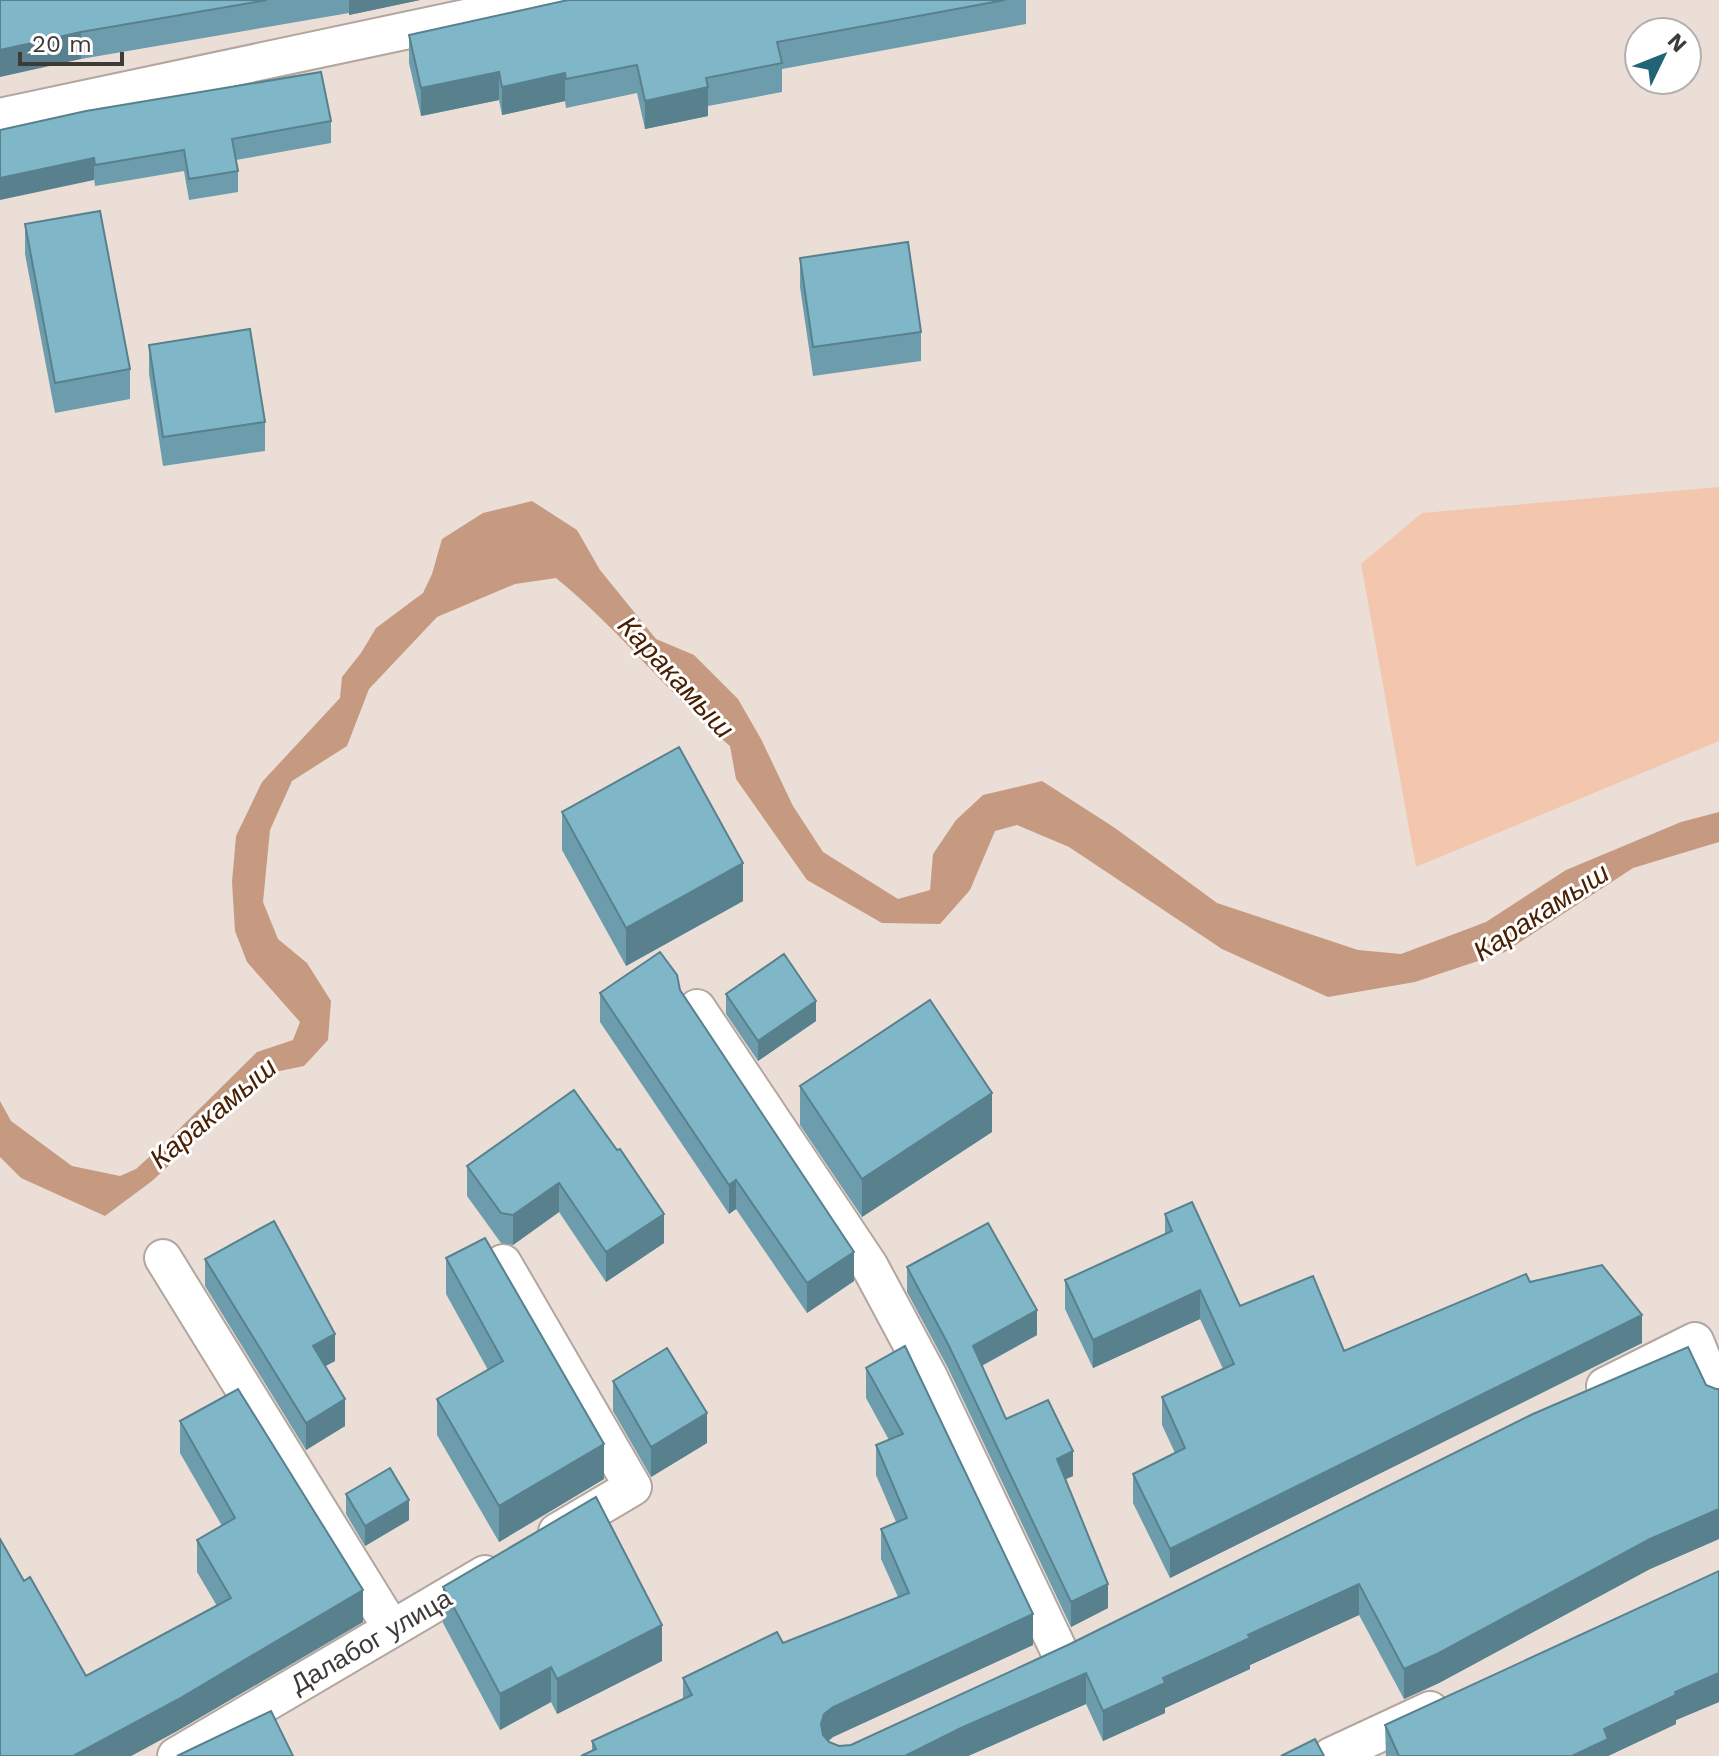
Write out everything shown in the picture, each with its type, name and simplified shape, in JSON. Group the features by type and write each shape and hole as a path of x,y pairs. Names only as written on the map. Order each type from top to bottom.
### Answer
{"street":[{"path":"0,117 550,0"},
{"path":"697,1008 869,1265 929,1377 1062,1654"},
{"path":"163,1258 392,1629"},
{"name":"Далабог улица","path":"176,1756 633,1487 503,1263"},
{"path":"1569,1404 1695,1341 1719,1399"},
{"path":"1340,1754 1459,1697"}],"shaded area":[{"path":"1719,487 1719,741 1416,867 1361,564 1422,513"}],"water":[{"name":"Каракамыш","path":"532,501 577,530 600,570 656,639 694,655 738,699 793,806 823,852 898,899 930,890 933,854 956,820 983,795 1042,781 1115,828 1217,903 1358,950 1401,954 1486,922 1566,870 1681,822 1719,812 1719,842 1633,868 1505,952 1415,982 1328,997 1222,949 1069,847 1017,825 995,831 970,890 940,924 882,923 807,880 736,779 730,746 579,598 556,578 515,584 437,617 369,689 347,746 292,781 270,830 263,902 278,939 307,963 331,1001 328,1040 304,1066 270,1073 152,1181 105,1216 21,1178 0,1157 0,1101 11,1121 72,1166 120,1176 136,1169 257,1052 293,1040 300,1022 247,962 235,931 232,882 236,836 262,782 340,698 342,677 376,628 423,593 442,539 483,513"}],"building":[{"path":"0,0 267,0 81,32 0,50"},
{"path":"568,0 1005,0 777,42 782,63 706,78 708,87 645,101 637,65 566,79 565,73 502,87 499,72 421,88 409,35"},
{"path":"321,72 331,121 232,139 238,171 189,179 184,150 95,165 94,158 0,178 0,130 86,111"},
{"path":"100,211 130,369 55,383 25,224"},
{"path":"908,242 921,332 813,347 800,258"},
{"path":"250,329 265,422 163,437 149,345"},
{"path":"679,747 743,863 626,928 562,812"},
{"path":"660,952 677,975 680,990 854,1252 807,1283 736,1180 729,1185 600,993"},
{"path":"784,954 816,1001 758,1041 726,994"},
{"path":"930,1000 992,1093 862,1179 800,1086"},
{"path":"574,1090 617,1150 620,1149 664,1214 606,1252 559,1183 513,1215 501,1213 467,1166"},
{"path":"1192,1202 1240,1306 1313,1276 1344,1351 1526,1274 1530,1282 1602,1265 1642,1315 1170,1549 1133,1474 1185,1448 1162,1397 1234,1364 1200,1290 1093,1340 1065,1280 1172,1231 1165,1214"},
{"path":"274,1221 335,1334 313,1346 345,1399 306,1423 205,1259"},
{"path":"988,1223 1037,1310 973,1346 1006,1419 1048,1400 1073,1451 1057,1459 1108,1584 1071,1602 948,1344 907,1267"},
{"path":"485,1238 604,1444 499,1506 437,1399 503,1361 446,1258"},
{"path":"905,1346 1033,1614 833,1707 824,1714 821,1724 823,1735 839,1746 851,1745 1070,1644 1533,1414 1688,1347 1706,1385 1719,1389 1719,1509 1650,1539 1404,1669 1359,1584 1248,1635 1250,1638 1163,1678 1165,1683 1103,1711 1086,1673 905,1756 581,1756 596,1749 592,1741 692,1695 683,1678 777,1632 783,1643 909,1593 881,1529 907,1518 876,1445 903,1434 866,1368"},
{"path":"667,1348 707,1413 651,1447 613,1381"},
{"path":"238,1389 363,1590 177,1700 73,1756 0,1756 0,1539 24,1581 30,1577 86,1676 231,1598 197,1540 235,1518 180,1421"},
{"path":"390,1468 409,1500 365,1526 346,1494"},
{"path":"596,1497 662,1625 557,1679 551,1667 500,1694 443,1587"},
{"path":"1719,1571 1719,1673 1604,1729 1608,1739 1572,1756 1399,1756 1385,1725"},
{"path":"271,1711 293,1756 177,1756"},
{"path":"1315,1739 1324,1756 1281,1756"}]}
